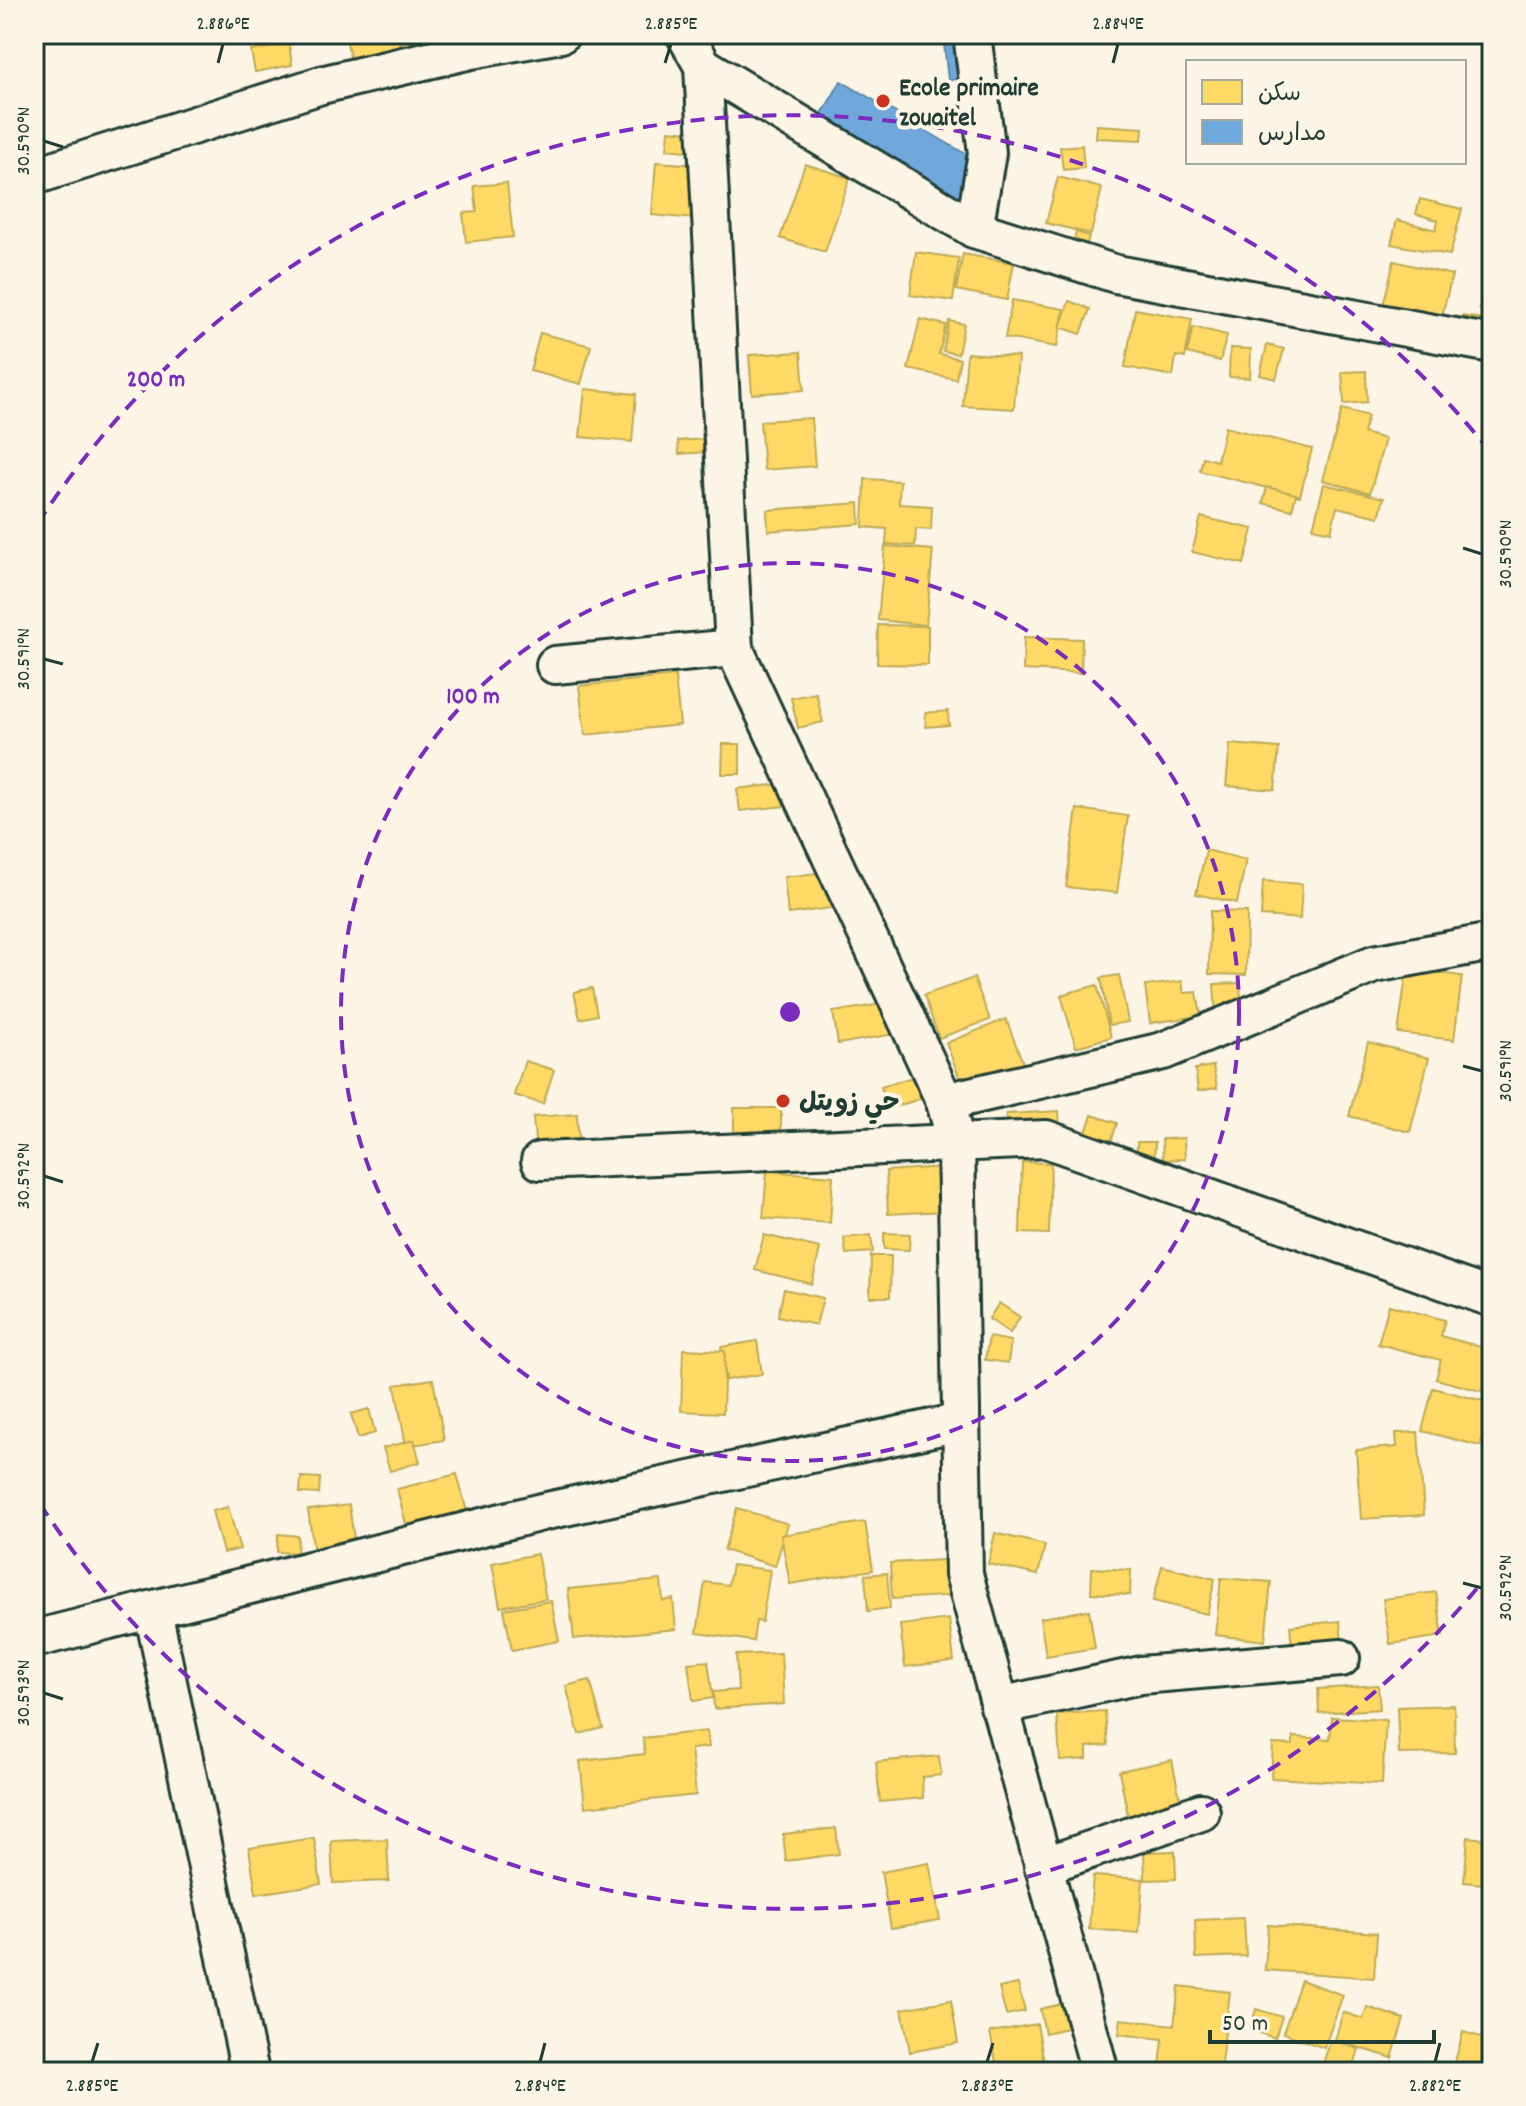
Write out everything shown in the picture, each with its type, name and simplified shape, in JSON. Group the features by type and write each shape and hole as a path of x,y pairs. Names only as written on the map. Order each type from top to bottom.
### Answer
{"street":[{"path":"34,176 321,85 469,42 561,34"},
{"path":"685,34 703,66 734,648 945,1102 956,1141 964,1574 1100,2072"},
{"path":"972,34 987,153 974,229"},
{"path":"703,66 974,229 1116,274 1492,344"},
{"path":"555,665 734,648"},
{"path":"945,1102 1163,1051 1374,964 1492,942"},
{"path":"540,1161 1046,1139 1492,1298"},
{"path":"34,1639 542,1512 960,1422"},
{"path":"153,1611 250,2072"},
{"path":"999,1706 1141,1675 1341,1658"},
{"path":"1043,1866 1201,1812"}],"building: سكن":[{"path":"345,34 399,34 404,55 352,66"},
{"path":"402,34 458,34 460,42 405,51"},
{"path":"289,44 292,65 255,72 251,51"},
{"path":"1097,125 1143,128 1142,140 1096,138"},
{"path":"669,130 698,133 696,152 667,149"},
{"path":"1082,145 1084,168 1063,170 1060,147"},
{"path":"656,162 700,165 695,219 652,215"},
{"path":"805,164 850,178 825,252 780,238"},
{"path":"1058,177 1102,188 1091,234 1046,223"},
{"path":"507,183 513,237 466,242 463,213 477,212 474,186"},
{"path":"1420,199 1462,209 1450,255 1391,244 1397,220 1436,230 1438,220 1416,214"},
{"path":"1492,209 1492,241 1486,239"},
{"path":"1076,232 1089,236 1083,259 1070,256"},
{"path":"1492,241 1492,267 1487,266"},
{"path":"916,252 959,258 953,301 910,295"},
{"path":"963,254 1014,263 1007,300 956,290"},
{"path":"1394,261 1452,275 1438,332 1380,318"},
{"path":"1488,270 1492,271 1492,313 1479,309"},
{"path":"1012,300 1064,309 1057,347 1005,338"},
{"path":"1069,301 1090,309 1081,334 1060,327"},
{"path":"1135,309 1192,319 1185,358 1176,356 1173,376 1125,367"},
{"path":"1461,316 1492,320 1492,339 1458,334"},
{"path":"920,319 946,325 939,354 960,359 956,379 908,369"},
{"path":"949,321 964,324 958,354 943,351"},
{"path":"1193,327 1227,335 1220,361 1187,353"},
{"path":"540,333 591,346 581,384 530,371"},
{"path":"1267,345 1284,349 1276,379 1260,375"},
{"path":"1230,348 1251,349 1250,378 1229,377"},
{"path":"801,352 804,390 752,394 749,355"},
{"path":"967,353 1018,357 1014,409 963,406"},
{"path":"1366,371 1367,402 1344,404 1342,372"},
{"path":"585,389 636,394 632,442 580,437"},
{"path":"1342,409 1368,416 1363,433 1385,439 1370,493 1323,480"},
{"path":"811,418 815,466 764,470 760,421"},
{"path":"1225,427 1312,449 1300,496 1200,471 1203,457 1217,461"},
{"path":"718,438 720,451 679,454 678,441"},
{"path":"865,479 900,481 899,504 932,506 931,530 916,529 915,546 886,544 887,529 863,527"},
{"path":"1324,484 1384,498 1379,517 1337,507 1331,532 1313,528"},
{"path":"1267,487 1296,494 1292,510 1263,503"},
{"path":"859,503 860,524 768,531 767,510"},
{"path":"1201,517 1253,529 1244,564 1192,552"},
{"path":"885,546 933,550 926,625 878,620"},
{"path":"878,625 928,626 928,665 877,664"},
{"path":"1024,637 1082,639 1081,673 1023,670"},
{"path":"675,676 680,725 585,735 579,686"},
{"path":"816,693 823,722 798,728 791,698"},
{"path":"948,711 949,725 926,727 925,713"},
{"path":"723,744 740,744 740,774 722,774"},
{"path":"1230,744 1279,748 1275,790 1226,786"},
{"path":"791,783 794,805 740,811 737,789"},
{"path":"1077,809 1128,816 1117,893 1066,887"},
{"path":"1206,850 1246,860 1237,903 1196,894"},
{"path":"833,871 838,907 788,914 784,877"},
{"path":"1263,881 1302,884 1300,919 1261,916"},
{"path":"1210,911 1247,912 1246,975 1209,974"},
{"path":"1407,969 1462,976 1454,1040 1398,1033"},
{"path":"1119,975 1128,1022 1109,1025 1101,978"},
{"path":"974,978 990,1020 939,1038 924,995"},
{"path":"1182,981 1184,993 1197,992 1201,1016 1150,1023 1145,986"},
{"path":"1240,983 1242,1015 1216,1016 1214,984"},
{"path":"1097,985 1111,1037 1076,1047 1061,995"},
{"path":"592,988 597,1015 580,1019 574,992"},
{"path":"895,1002 900,1033 838,1044 833,1012"},
{"path":"1006,1019 1023,1063 963,1086 946,1043"},
{"path":"1368,1042 1429,1058 1410,1132 1349,1116"},
{"path":"525,1061 554,1070 543,1104 514,1095"},
{"path":"1213,1066 1217,1088 1198,1091 1195,1069"},
{"path":"919,1075 926,1097 888,1109 881,1087"},
{"path":"734,1108 781,1108 781,1151 734,1151"},
{"path":"1059,1111 1061,1146 1007,1149 1006,1114"},
{"path":"577,1114 580,1163 537,1166 533,1117"},
{"path":"1092,1115 1117,1123 1105,1162 1079,1153"},
{"path":"1184,1138 1185,1159 1163,1160 1162,1139"},
{"path":"1137,1142 1155,1142 1154,1161 1137,1160"},
{"path":"1022,1162 1051,1163 1049,1234 1020,1233"},
{"path":"943,1167 945,1211 888,1214 886,1171"},
{"path":"767,1171 833,1176 830,1223 763,1218"},
{"path":"884,1233 910,1234 909,1250 884,1249"},
{"path":"764,1235 820,1248 812,1284 755,1270"},
{"path":"871,1235 873,1252 846,1254 844,1238"},
{"path":"871,1256 891,1256 890,1297 870,1297"},
{"path":"784,1289 823,1298 816,1325 778,1316"},
{"path":"999,1303 1020,1317 1010,1333 989,1319"},
{"path":"1389,1305 1445,1320 1441,1336 1492,1350 1492,1394 1436,1379 1441,1360 1378,1344"},
{"path":"989,1337 1011,1341 1008,1363 985,1360"},
{"path":"757,1341 762,1374 726,1380 721,1347"},
{"path":"683,1349 725,1351 723,1413 681,1411"},
{"path":"433,1379 444,1440 406,1446 395,1385"},
{"path":"1433,1388 1491,1403 1480,1446 1422,1431"},
{"path":"369,1409 375,1433 358,1438 351,1414"},
{"path":"1418,1432 1424,1515 1361,1519 1356,1450 1397,1447 1396,1433"},
{"path":"414,1440 420,1462 390,1471 383,1448"},
{"path":"457,1474 470,1523 410,1539 397,1489"},
{"path":"301,1477 320,1478 319,1494 300,1493"},
{"path":"349,1505 356,1553 315,1559 308,1510"},
{"path":"228,1507 240,1549 223,1553 212,1511"},
{"path":"737,1508 788,1524 775,1566 724,1550"},
{"path":"865,1522 873,1570 790,1584 781,1535"},
{"path":"995,1533 1045,1545 1038,1575 988,1564"},
{"path":"278,1534 298,1536 297,1553 277,1552"},
{"path":"537,1554 546,1599 500,1607 492,1563"},
{"path":"960,1559 962,1595 892,1599 890,1563"},
{"path":"732,1565 770,1570 762,1622 756,1621 753,1641 697,1633 705,1582 728,1585"},
{"path":"1162,1566 1215,1579 1207,1614 1153,1601"},
{"path":"1092,1568 1131,1570 1130,1595 1091,1593"},
{"path":"887,1573 890,1608 868,1611 865,1575"},
{"path":"1221,1578 1271,1582 1265,1641 1215,1635"},
{"path":"661,1580 663,1601 673,1599 676,1629 574,1639 568,1589"},
{"path":"1436,1592 1443,1636 1390,1644 1383,1599"},
{"path":"551,1601 559,1641 512,1650 504,1609"},
{"path":"1089,1610 1095,1648 1046,1656 1040,1618"},
{"path":"949,1619 954,1661 905,1667 900,1625"},
{"path":"1340,1621 1344,1663 1294,1667 1290,1626"},
{"path":"781,1653 784,1704 714,1709 713,1692 738,1690 736,1655"},
{"path":"708,1661 713,1698 693,1701 688,1663"},
{"path":"590,1680 603,1728 579,1734 566,1686"},
{"path":"1378,1685 1380,1709 1319,1713 1318,1689"},
{"path":"1454,1705 1455,1753 1399,1754 1397,1707"},
{"path":"1105,1711 1108,1745 1087,1747 1087,1759 1060,1761 1057,1714"},
{"path":"1332,1717 1386,1720 1382,1784 1271,1778 1273,1744 1293,1745 1293,1737 1330,1739"},
{"path":"707,1731 709,1747 691,1749 696,1795 585,1807 580,1761 645,1754 643,1738"},
{"path":"939,1756 941,1775 922,1777 923,1798 880,1802 876,1762"},
{"path":"1172,1760 1183,1814 1130,1825 1119,1771"},
{"path":"836,1828 839,1854 786,1861 783,1834"},
{"path":"1468,1837 1492,1840 1492,1885 1464,1882"},
{"path":"314,1838 321,1884 256,1894 249,1848"},
{"path":"387,1839 389,1881 333,1883 331,1841"},
{"path":"1175,1851 1176,1879 1145,1880 1144,1852"},
{"path":"929,1863 940,1920 891,1928 881,1872"},
{"path":"1093,1876 1143,1879 1139,1933 1089,1929"},
{"path":"1244,1918 1246,1956 1196,1958 1195,1920"},
{"path":"1268,1925 1377,1933 1374,1978 1265,1970"},
{"path":"1301,1980 1343,1995 1324,2048 1283,2033"},
{"path":"1018,1984 1025,2011 1006,2015 999,1988"},
{"path":"1179,1986 1230,1992 1220,2072 1160,2066 1163,2039 1119,2034 1121,2019 1174,2025"},
{"path":"951,2000 958,2043 910,2052 902,2009"},
{"path":"1075,2001 1080,2025 1045,2033 1040,2009"},
{"path":"1367,2007 1404,2019 1392,2058 1335,2040 1343,2012 1363,2019"},
{"path":"1256,2009 1282,2017 1275,2038 1250,2030"},
{"path":"1037,2024 1046,2072 998,2072 990,2032"},
{"path":"1463,2032 1492,2040 1492,2072 1454,2066"},
{"path":"1331,2040 1359,2049 1354,2066 1367,2072 1320,2072"}],"building: مدارس":[{"path":"943,34 977,34 981,77 948,80"},
{"path":"841,81 988,167 966,205 819,119"}],"place":[{"name":"Ecole primaire zouaitel","path":"883,101"},
{"name":"حي زويتل","path":"783,1101"}]}
